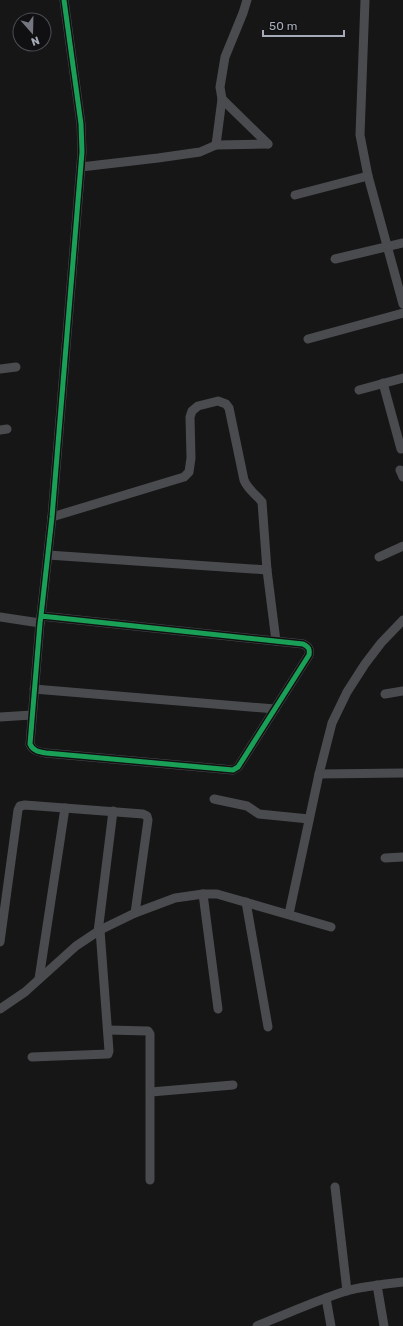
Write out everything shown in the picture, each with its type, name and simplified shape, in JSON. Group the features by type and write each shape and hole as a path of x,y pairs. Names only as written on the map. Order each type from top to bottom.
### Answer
{"street":[{"path":"0,617 40,620 276,641 303,644 310,650 309,655 240,764 233,770 46,754 35,751 32,749 30,744 40,620 52,517 82,152 81,124 64,0"},
{"path":"216,145 222,99 220,87 225,57 247,0"},
{"path":"365,0 360,135 368,176 403,304"},
{"path":"81,167 200,152 216,145 268,144 222,99"},
{"path":"295,196 368,176"},
{"path":"335,259 403,243"},
{"path":"308,339 403,314"},
{"path":"0,369 16,367"},
{"path":"359,390 403,378"},
{"path":"383,383 402,450"},
{"path":"52,517 172,481 187,475 189,472 191,458 190,417 192,411 198,406 218,401 226,404 229,408 246,486 258,496 262,502 267,570 276,641"},
{"path":"379,557 403,546"},
{"path":"48,555 267,570"},
{"path":"289,914 319,774 332,723 347,692 365,664 381,643 403,620"},
{"path":"34,689 275,709"},
{"path":"385,694 403,690"},
{"path":"0,717 32,715"},
{"path":"319,774 403,773"},
{"path":"214,799 247,806 259,814 309,819"},
{"path":"0,942 18,810 20,806 25,805 113,811 144,814 147,816 148,820 135,913"},
{"path":"39,979 65,808"},
{"path":"32,1056 108,1054 109,1051 99,931 113,811"},
{"path":"385,858 403,857"},
{"path":"0,1009 25,992 76,946 99,931 135,913 175,898 203,894 217,894 331,927"},
{"path":"203,894 218,1009"},
{"path":"246,902 268,1027"},
{"path":"108,1030 148,1031 151,1038 150,1180"},
{"path":"151,1092 233,1085"},
{"path":"335,1187 347,1291"},
{"path":"257,1326 347,1291 403,1282"},
{"path":"377,1285 384,1326"},
{"path":"326,1298 331,1326"}],"cycle path":[{"path":"41,616 303,644 309,648 309,655 240,764 233,770 46,753 35,750 30,744 40,623 52,517 82,152 81,124 64,0"}]}
